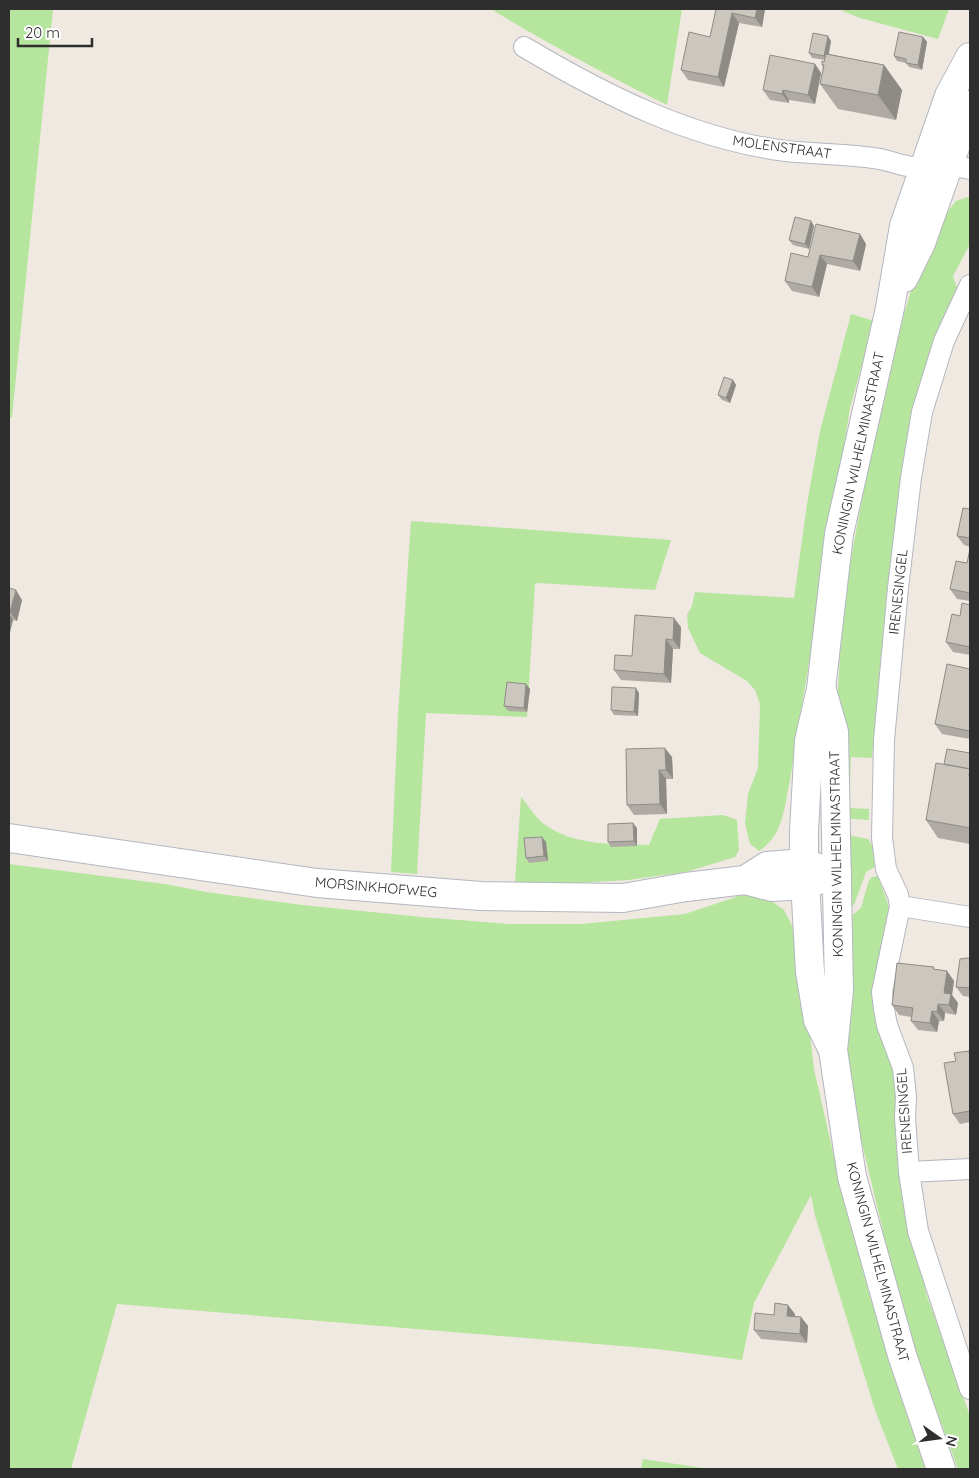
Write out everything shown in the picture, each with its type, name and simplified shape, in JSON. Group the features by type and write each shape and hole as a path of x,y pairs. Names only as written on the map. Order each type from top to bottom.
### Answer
{"main road":[{"name":"KONINGIN WILHELMINASTRAAT","path":"948,168 949,96 970,57"},
{"name":"KONINGIN WILHELMINASTRAAT","path":"833,1050 818,1020 810,972 804,874 809,741 821,689 839,534 890,308 920,243 970,104"},
{"name":"KONINGIN WILHELMINASTRAAT","path":"821,689 834,732 839,990 833,1050 852,1177 902,1355 941,1469"},
{"name":"MORSINKHOFWEG","path":"9,838 317,883 481,896 623,898 686,887 745,880 767,866 804,874 836,874"}],"street":[{"name":"MOLENSTRAAT","path":"524,47 580,80 670,121 709,135 769,148 875,158 913,167 948,168"},
{"name":"IRENESINGEL","path":"970,285 944,342 922,412 911,478 898,588 884,740 882,838 886,869 898,894 900,906 882,992 887,1025 903,1068 909,1172 918,1231 970,1388"},
{"path":"900,906 970,917"},
{"name":"IRENESINGEL","path":"909,1172 970,1169"}],"green space":[{"path":"9,9 53,9 12,417 9,418"},
{"path":"491,9 682,9 667,105 534,35"},
{"path":"843,9 949,9 938,39 860,18 843,11"},
{"path":"970,198 970,244 953,276 957,288 938,333 902,475 886,599 872,758 851,757 849,808 869,809 869,820 840,818 837,703 842,622 852,553 873,441 894,351 920,258 948,211 956,201"},
{"path":"851,314 874,321 850,408 782,820 774,837 759,851 750,844 745,823 748,794 758,768 760,704 755,690 747,681 700,653 688,628 687,615 692,606 695,592 794,598 807,504 820,431"},
{"path":"411,521 671,540 655,590 535,584 527,717 426,713 417,874 391,872 398,714"},
{"path":"521,797 544,824 556,831 581,840 608,844 649,845 660,819 723,815 737,820 739,850 735,857 686,872 628,880 559,884 515,882"},
{"path":"842,834 868,839 872,845 875,867 866,872 854,905 843,911"},
{"path":"9,864 165,884 206,892 302,905 509,924 581,924 685,914 745,894 766,897 784,910 796,933 800,948 814,1069 840,1183 868,1290 925,1469 898,1469 875,1410 815,1216 811,1195 754,1303 742,1360 657,1349 117,1304 71,1469 9,1469"},
{"path":"878,876 889,907 874,985 897,1080 904,1199 927,1296 970,1416 970,1469 958,1469 906,1327 849,1089 844,1013 851,916 861,908 869,880 872,877"},
{"path":"643,1459 709,1469 641,1469"}],"building":[{"path":"716,9 757,9 755,18 732,13 718,77 681,70 689,32 710,37"},
{"path":"899,32 923,37 918,65 906,63 906,59 894,56"},
{"path":"813,33 828,36 824,56 809,53"},
{"path":"826,54 884,65 878,95 820,84 824,65 822,65 822,61 824,62"},
{"path":"770,55 815,64 808,95 783,90 782,94 763,90"},
{"path":"795,217 811,221 805,244 789,240"},
{"path":"816,224 860,234 853,261 820,255 812,287 785,281 791,253 808,257"},
{"path":"724,377 733,380 726,398 718,395"},
{"path":"963,508 970,509 970,538 957,536"},
{"path":"970,549 970,593 950,589 956,561 967,563"},
{"path":"9,588 16,590 10,612 9,611"},
{"path":"962,603 970,605 970,647 946,642 952,614 960,616"},
{"path":"635,615 674,618 673,640 666,639 664,674 614,670 615,655 632,656"},
{"path":"947,664 970,669 970,731 935,724"},
{"path":"507,682 526,684 524,708 504,706"},
{"path":"612,687 636,688 634,712 611,710"},
{"path":"665,748 666,770 659,770 660,804 627,805 626,749"},
{"path":"947,749 970,753 970,769 944,764"},
{"path":"936,763 970,769 970,828 926,820"},
{"path":"633,823 634,841 608,842 608,824"},
{"path":"542,837 544,856 526,858 524,838"},
{"path":"970,958 970,988 956,987 960,959"},
{"path":"897,963 934,967 933,969 947,971 944,993 951,994 949,1005 938,1004 937,1012 932,1011 930,1023 911,1021 913,1008 892,1005"},
{"path":"969,1051 970,1111 953,1114 944,1063 956,1061 954,1053"},
{"path":"775,1303 788,1305 787,1316 801,1317 800,1334 754,1330 755,1313 774,1315"}]}
